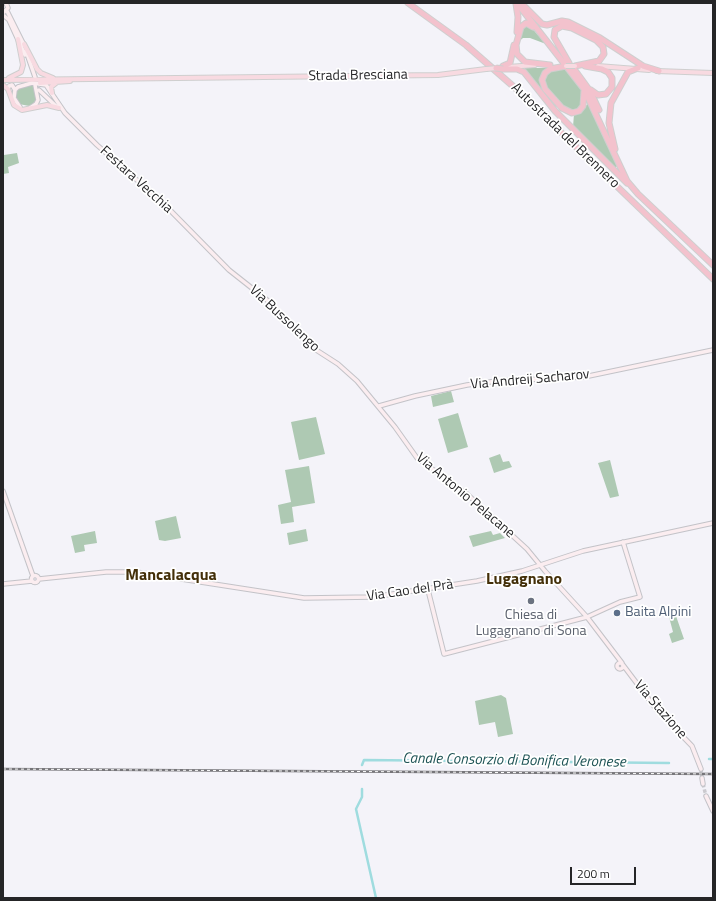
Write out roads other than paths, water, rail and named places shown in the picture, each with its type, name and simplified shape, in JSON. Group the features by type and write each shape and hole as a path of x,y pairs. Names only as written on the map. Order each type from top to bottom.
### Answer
{"highway":[{"name":"Autostrada del Brennero","path":"408,3 466,45 514,87 713,278"},
{"name":"Autostrada del Brennero","path":"414,3 470,44 520,89 713,274"},
{"path":"516,3 562,59 591,100 620,168 638,194"},
{"path":"503,68 511,62 518,20 516,3"},
{"path":"521,3 567,66 585,95 584,106 574,113 568,112 562,108 542,84 542,78 545,72 550,69 567,66 594,63 601,58 604,52 603,46 596,40 572,28 562,26 555,30 554,37 567,66 579,75 597,94 606,94 611,89 612,80 608,72 600,68 584,65"},
{"path":"521,3 542,24 547,26 562,21 568,22 603,40 643,66 659,71"},
{"path":"550,65 525,62 518,56 516,45 523,24 531,25 562,59"},
{"path":"496,68 518,69 528,75 553,109 638,194 713,265"},
{"path":"615,149 609,120 611,102 628,72 638,68"},
{"path":"579,75 594,99 615,149 636,188 713,262"}],"main road":[{"path":"3,80 17,75 23,68 24,62 18,39"},
{"path":"24,44 40,73 58,81"},
{"path":"503,68 550,65 567,66"},
{"path":"584,65 638,68 659,71 713,73"},
{"name":"Strada Bresciana","path":"3,80 58,81 74,79 438,75 496,68"},
{"path":"38,84 58,81"},
{"path":"52,93 51,87 58,81"},
{"path":"3,85 8,89 11,100 18,108 26,110 48,105 59,108"}],"street":[{"path":"6,3 8,6 7,10 24,44 34,77 9,20 3,14 7,10"},
{"path":"38,84 38,100 30,108 17,105 14,98 16,90 24,85 38,84"},
{"path":"34,108 39,101 38,84"},
{"name":"Festara Vecchia","path":"38,84 46,85 65,113"},
{"path":"8,89 9,86 12,85 16,90"},
{"name":"Festara Vecchia","path":"39,90 65,113 97,145 163,203 206,248"},
{"name":"Via Bussolengo","path":"206,248 229,270 267,300 310,346 338,364 357,381 379,406"},
{"name":"Via Andreij Sacharov","path":"379,406 415,396 468,385 497,381 571,379 713,350"},
{"name":"Via Antonio Pelacane","path":"379,406 417,458 467,494 517,539 539,564"},
{"path":"3,491 33,576 32,581 3,584"},
{"name":"Via Cao del Prà","path":"32,581 36,583 39,579 106,572 136,572 304,598 353,598 428,590 496,577 623,542 713,523"},
{"path":"428,590 444,654 587,617 620,602 640,597 623,542"},
{"name":"Via Stazione","path":"539,564 587,617 617,654 621,665 664,719 692,746 701,769"},
{"path":"33,576 36,576 39,579"},
{"path":"702,778 703,784"},
{"path":"706,796 713,811"}],"waterway":[{"name":"Canale Consorzio di Bonifica Veronese","path":"362,765 364,760 669,763"},
{"path":"362,789 362,797 356,809 376,898"}],"tunnel":[{"path":"701,769 702,778"},
{"path":"703,784 706,796"}],"railway":[{"path":"3,769 713,774"}],"place":[{"name":"Chiesa di Lugagnano di Sona","path":"531,601"},
{"name":"Baita Alpini","path":"617,613"}],"district":[{"name":"Mancalacqua","path":"171,576"},
{"name":"Lugagnano","path":"524,580"}]}
